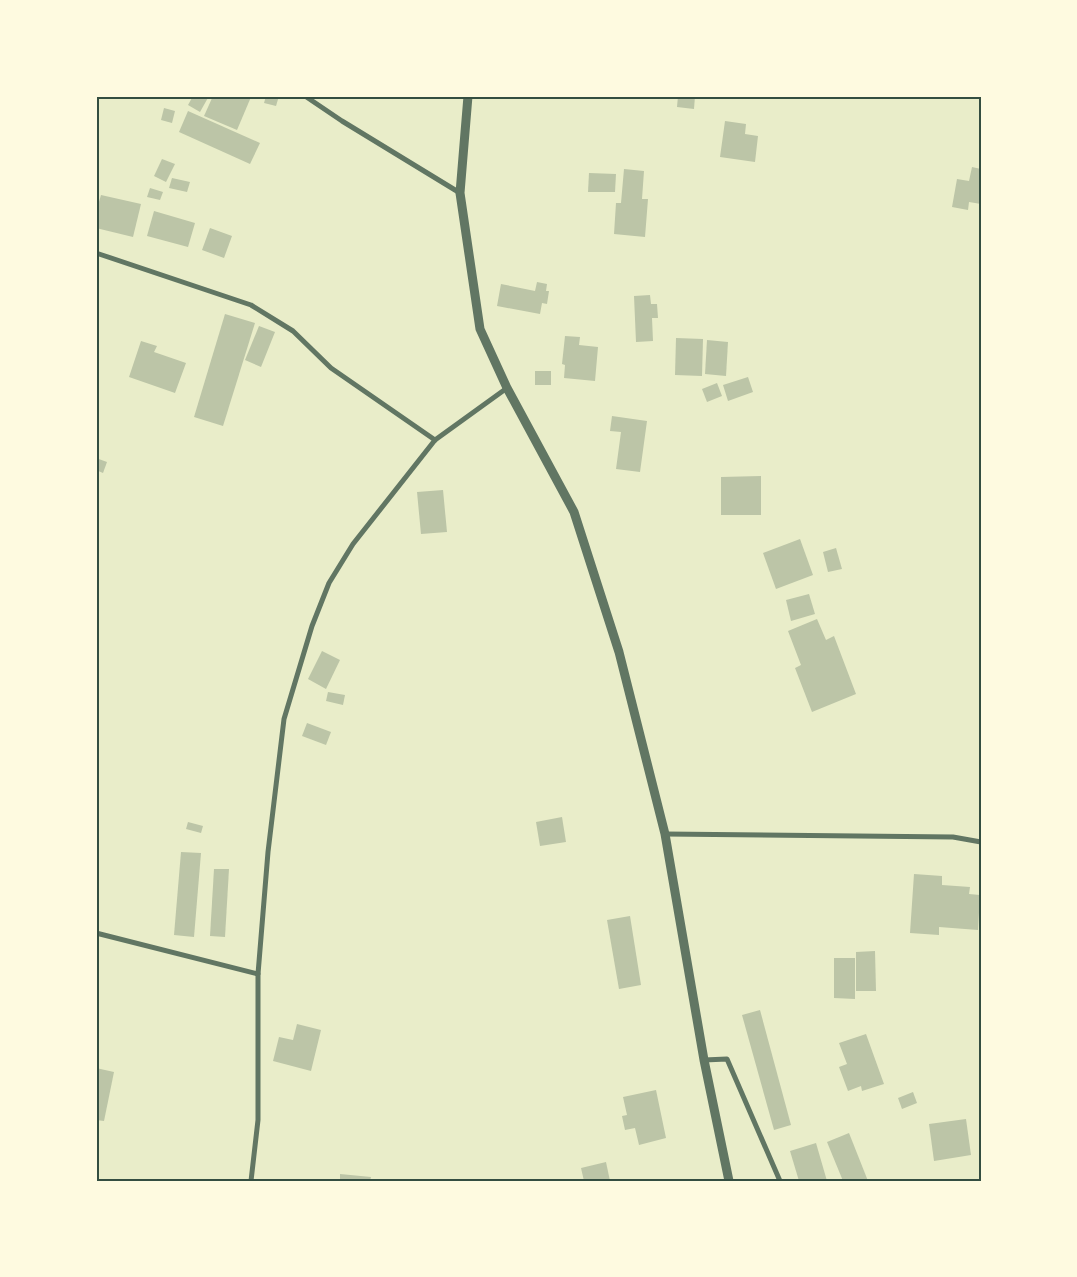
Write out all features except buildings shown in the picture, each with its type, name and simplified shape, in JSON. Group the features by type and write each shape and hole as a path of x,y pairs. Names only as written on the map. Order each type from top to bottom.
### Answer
{"street":[{"path":"305,96 342,121 460,193"},
{"path":"468,96 460,193 480,329 507,388 574,512 620,652 666,834 704,1060 729,1181"},
{"path":"96,253 251,305 292,331 331,368 435,440"},
{"path":"251,1181 258,1120 258,974 268,852 284,718 312,626 329,582 353,544 435,440 507,388"},
{"path":"666,834 953,837 981,842"},
{"path":"96,933 258,974"},
{"path":"704,1060 727,1059 780,1181"}]}
